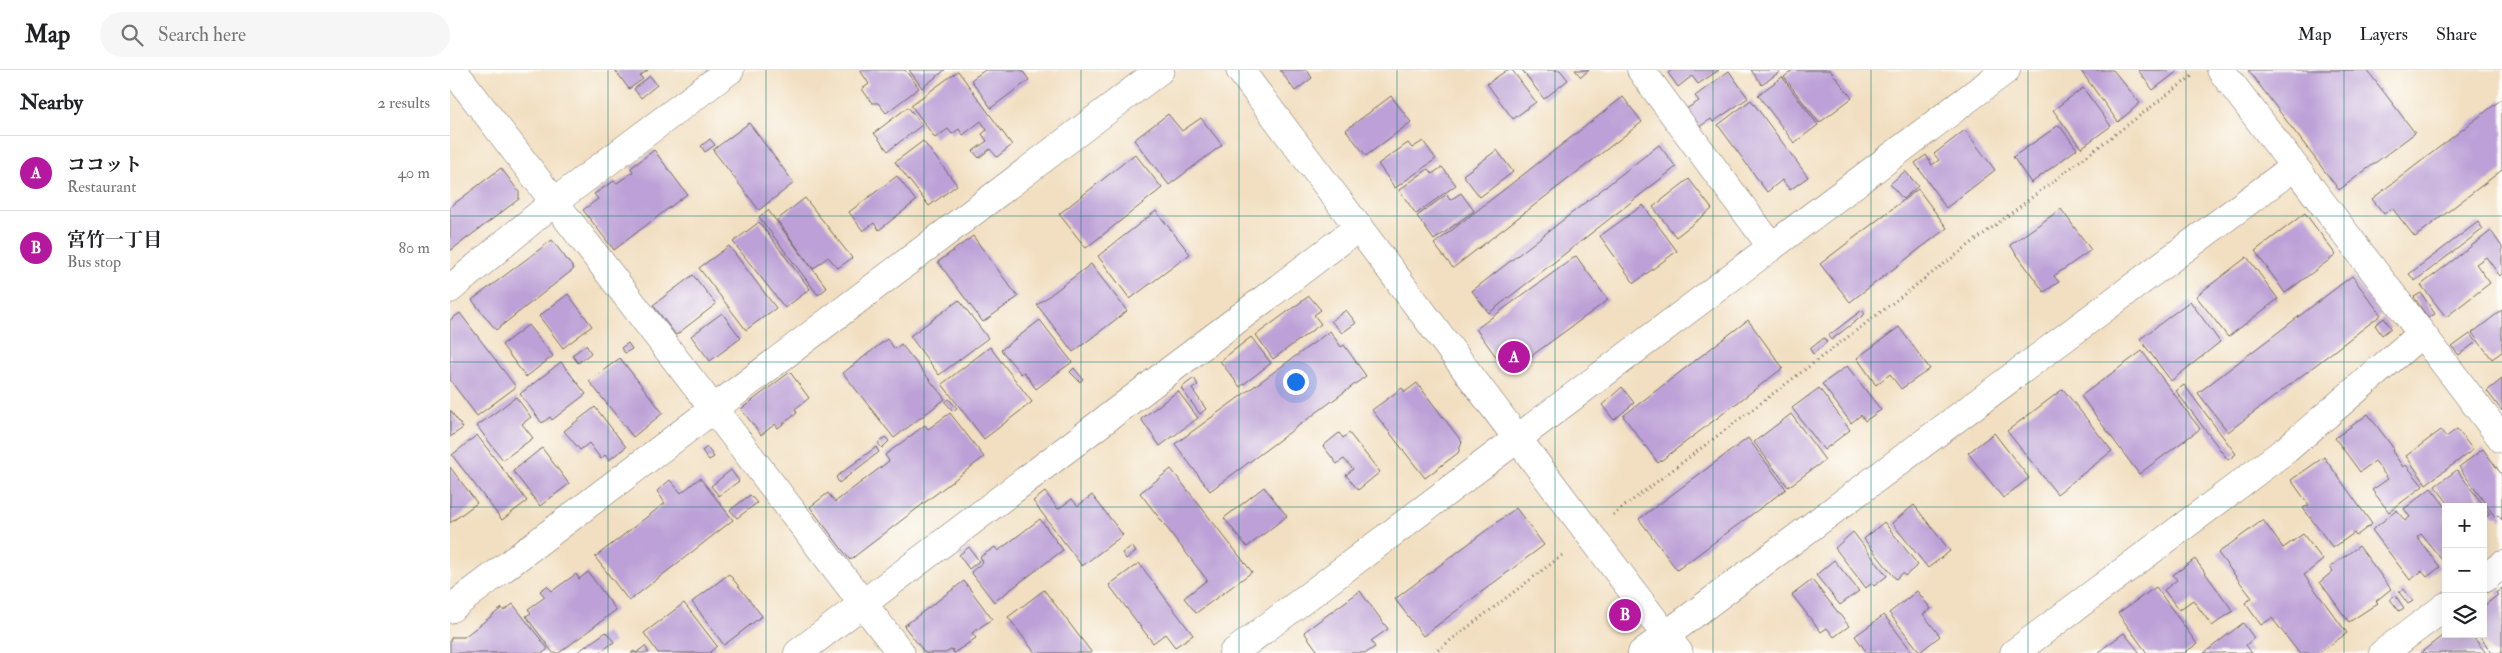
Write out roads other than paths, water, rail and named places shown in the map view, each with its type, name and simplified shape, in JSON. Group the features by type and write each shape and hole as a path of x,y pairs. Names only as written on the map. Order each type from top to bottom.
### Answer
{"street":[{"path":"453,70 901,653"},
{"path":"450,289 554,202 730,70"},
{"path":"450,609 1160,70"},
{"path":"1240,70 1672,644"},
{"path":"1641,70 1771,246"},
{"path":"1233,653 2006,70"},
{"path":"2221,70 2502,438"},
{"path":"1642,653 1672,644 2294,166"},
{"path":"798,653 1359,227"},
{"path":"2014,653 2287,448 2421,334"},
{"path":"2487,575 2502,565"},
{"path":"2383,653 2442,609"}],"place":[{"name":"ココット","path":"1514,357"},
{"name":"宮竹一丁目","path":"1625,615"}]}
